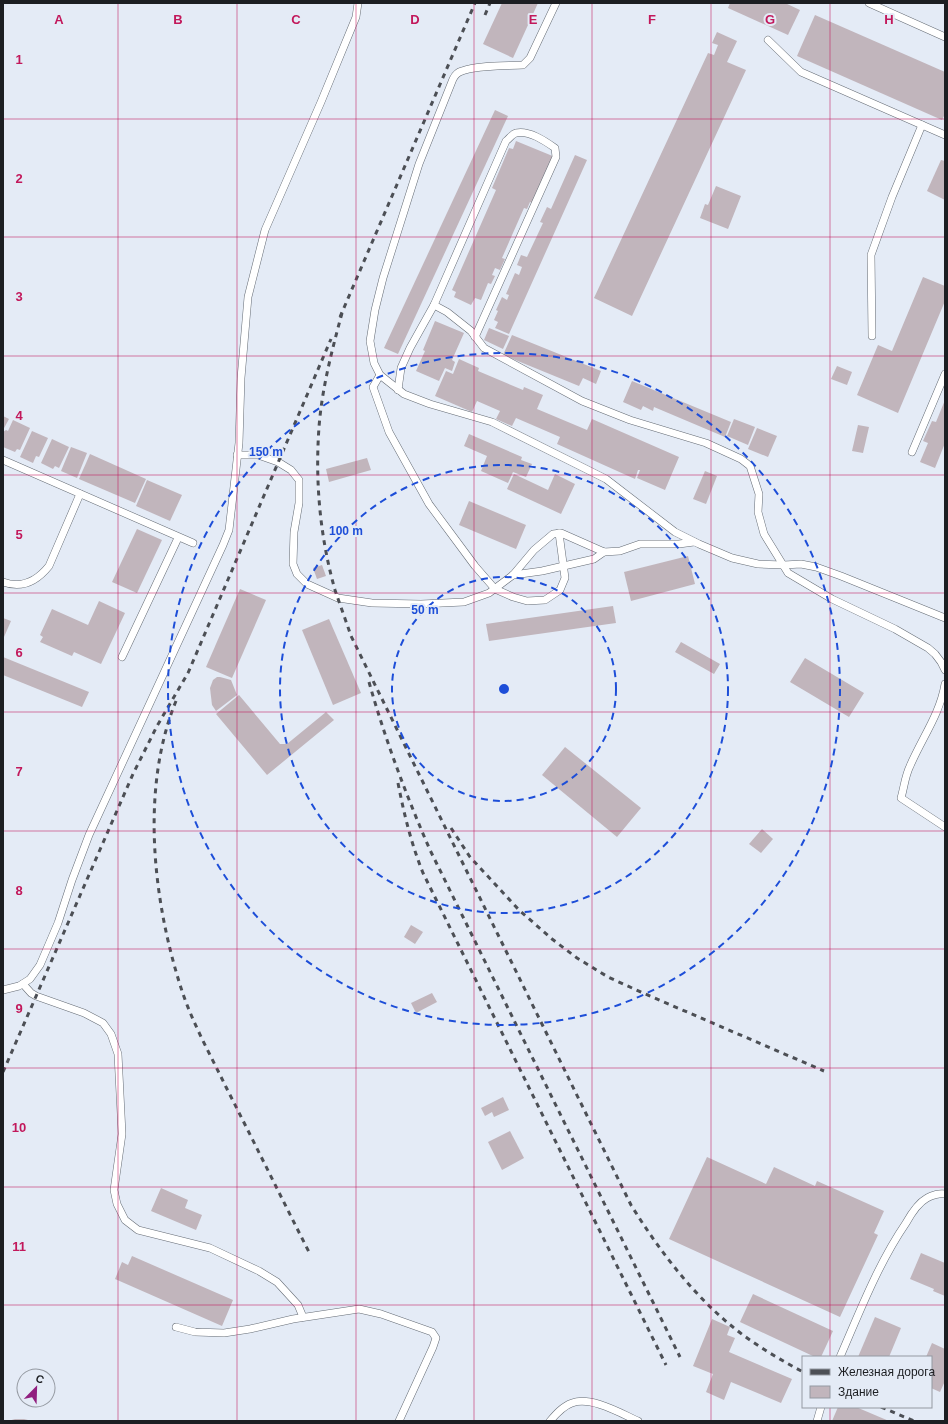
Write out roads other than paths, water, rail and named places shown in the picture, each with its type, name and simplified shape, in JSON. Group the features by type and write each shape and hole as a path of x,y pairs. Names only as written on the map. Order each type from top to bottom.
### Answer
{"lane":[{"path":"3,990 23,984 30,979 40,965 58,923 89,835 223,546 229,530 237,455 240,378 248,297 265,230 321,102 356,17 358,3"},
{"path":"556,3 527,62 522,65 473,68 461,71 453,79 419,164 381,285 370,341 374,362 380,375 404,394 430,404 492,422 548,449 606,480 675,532 732,558 758,564 802,564 816,566 945,618"},
{"path":"869,3 945,36"},
{"path":"768,40 801,72 945,135"},
{"path":"872,336 871,255 892,197 922,125"},
{"path":"398,390 401,368 410,348 434,305 506,142 514,133 524,133 542,139 555,148 556,157 553,167 475,337"},
{"path":"434,305 458,320 484,348 582,401 630,420 706,443 741,459 750,466 759,494 758,512 764,534 788,573 807,585 928,648 936,654 945,670"},
{"path":"912,452 945,374"},
{"path":"380,375 373,387 389,432 429,504 475,566 495,589 527,601 545,600 560,590 565,578 558,533"},
{"path":"237,455 258,456 278,462 291,470 299,480 299,504 294,532 293,564 297,574 307,584 338,598 372,603 421,604 464,602 489,593 495,589 513,575 534,550 553,534 558,533 604,552 620,551 640,544 679,544 695,542"},
{"path":"3,460 178,538 193,543"},
{"path":"3,582 14,585 25,584 42,574 49,566 80,494"},
{"path":"122,657 178,538"},
{"path":"513,575 542,571 594,559 604,552"},
{"path":"945,684 943,697 938,710 909,767 901,798 945,828"},
{"path":"23,984 36,996 84,1013 102,1023 111,1034 118,1054 122,1134 114,1190 117,1204 125,1220 138,1230 210,1248 259,1271 277,1282 298,1305 304,1317"},
{"path":"840,1356 868,1292 892,1244 912,1213 928,1197 941,1193 945,1194"},
{"path":"176,1327 195,1332 224,1334 304,1317 360,1309 381,1314 432,1332 436,1338 433,1347 399,1421"},
{"path":"550,1421 565,1407 572,1403 584,1401 613,1410 638,1421"},
{"path":"817,1421 821,1408"}],"railway":[{"path":"340,317 475,3"},
{"path":"485,15 490,3"},
{"path":"342,313 322,398 318,448 318,489 322,530 330,570 335,590 351,636 631,1205 677,1271 704,1301 750,1340 802,1371"},
{"path":"3,1072 133,774 157,726 188,673 331,339"},
{"path":"369,682 396,767 430,850 680,1357"},
{"path":"176,701 165,735 158,771 154,808 158,883 172,957 186,1003 197,1028 309,1252"},
{"path":"398,783 408,828 423,873 666,1365"},
{"path":"451,828 470,857 519,910 552,939 577,958 608,977 824,1071"},
{"path":"883,1408 914,1421"}]}
